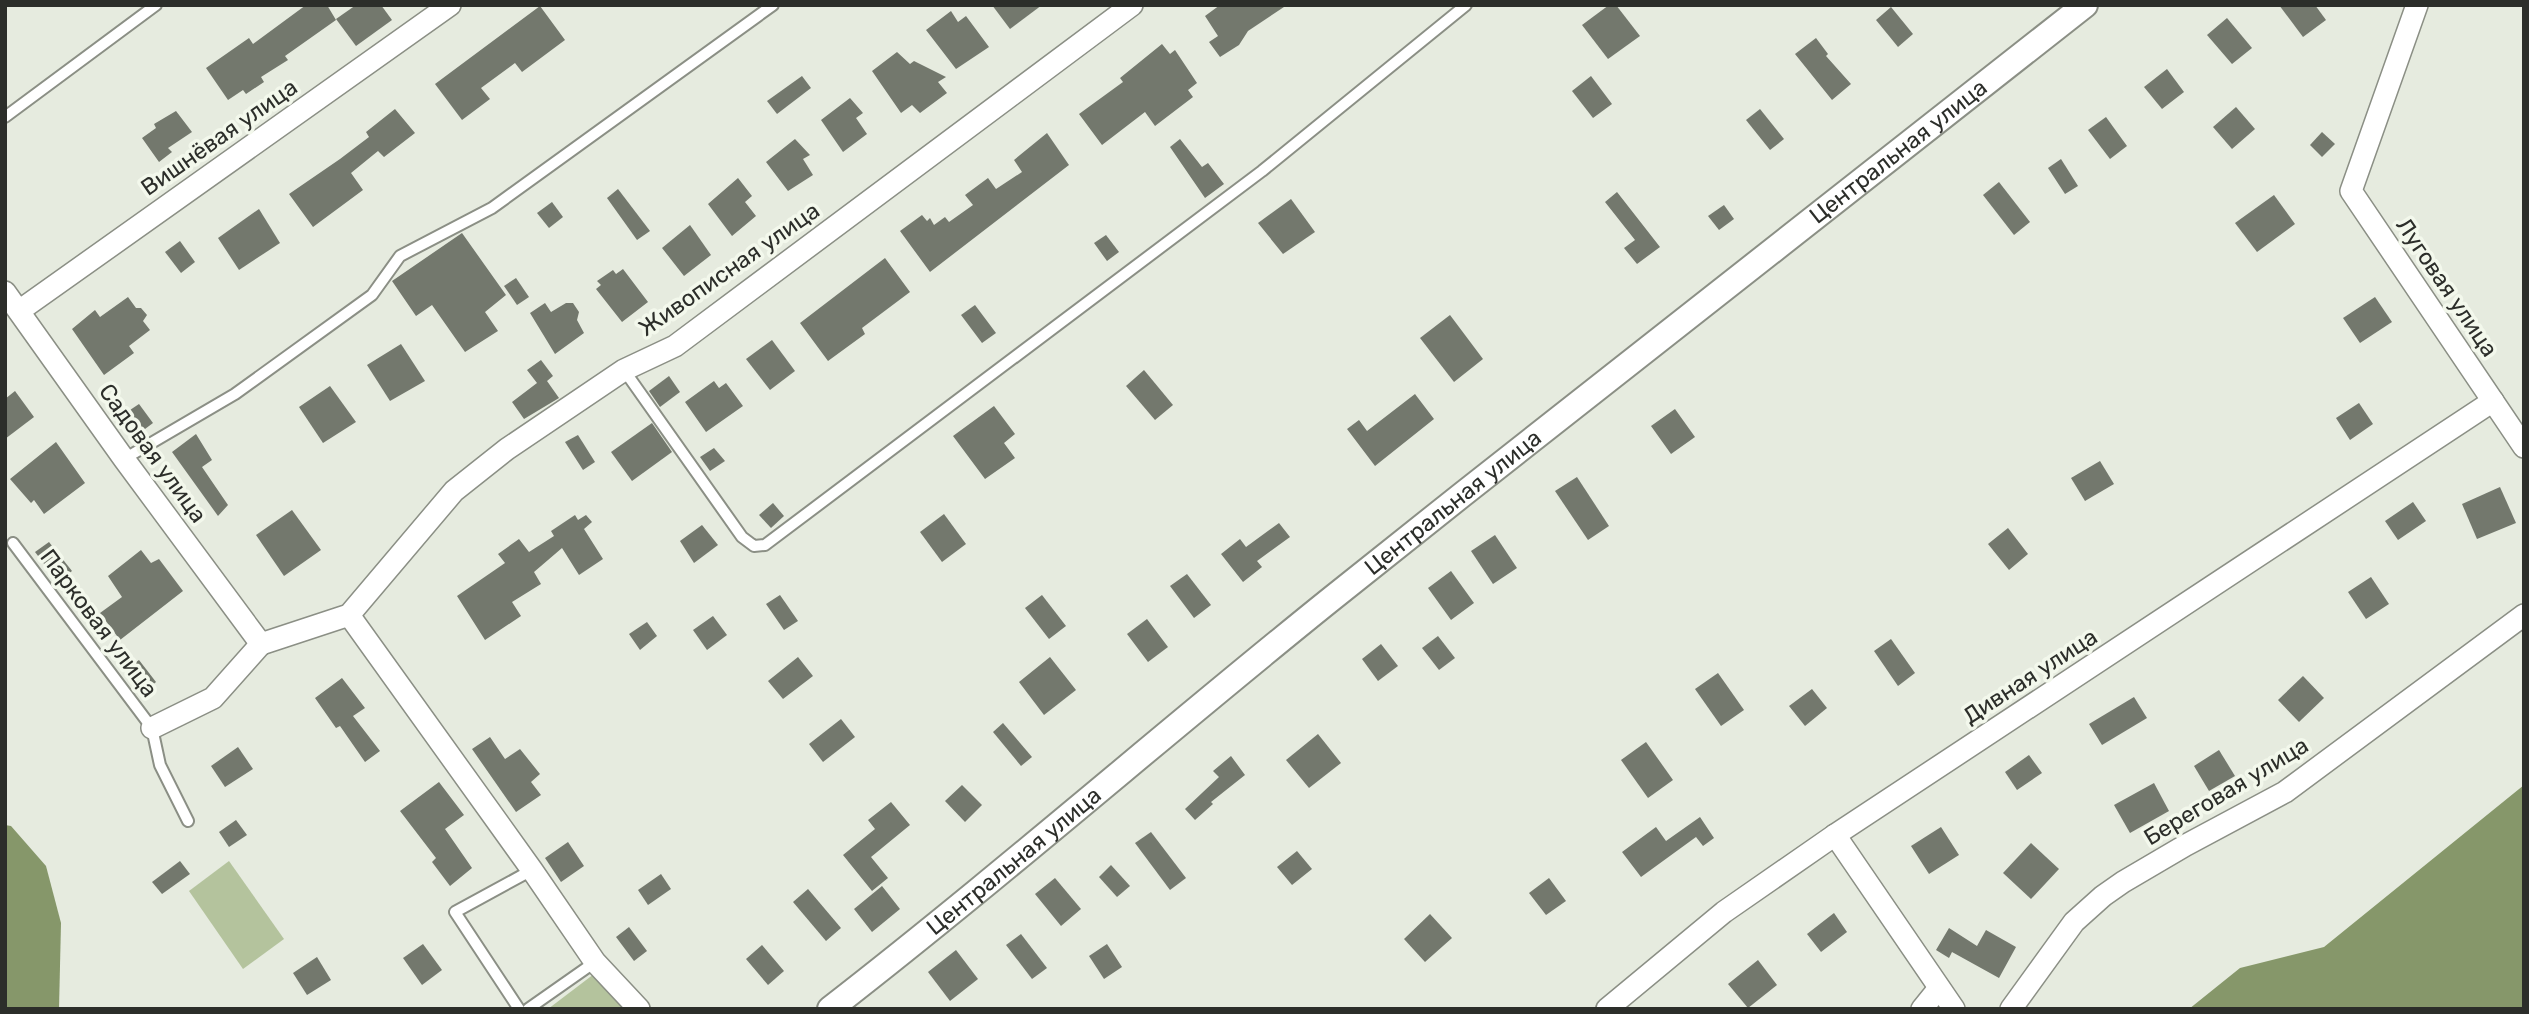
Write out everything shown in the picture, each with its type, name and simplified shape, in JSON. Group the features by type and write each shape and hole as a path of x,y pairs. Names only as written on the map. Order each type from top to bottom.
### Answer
{"street":[{"name":"Вишнёвая улица","path":"19,311 450,5"},
{"name":"Живописная улица","path":"349,615 454,491 507,449 624,370 675,346 1132,5"},
{"name":"Центральная улица","path":"830,1009 911,946 1327,602 2085,5"},
{"name":"Луговая улица","path":"2417,5 2351,191 2524,447"},
{"name":"Садовая улица","path":"5,292 261,644"},
{"name":"Дивная улица","path":"1607,1009 1724,912 1835,835 2493,401"},
{"path":"152,728 214,698 261,644 349,615 533,870 595,962 639,1009"},
{"name":"Береговая улица","path":"2011,1009 2074,922 2089,907 2123,882 2285,792 2524,615"},
{"path":"1835,835 1954,1009"},
{"path":"1923,1009 1940,988"}],"lane":[{"path":"5,117 156,5"},
{"path":"124,459 235,394 372,295 400,256 492,208 773,5"},
{"path":"624,370 742,537 754,546 765,545 1262,171 1466,5"},
{"name":"Парковая улица","path":"13,543 152,728"},
{"path":"152,728 160,765 188,821"},
{"path":"519,1009 455,912 533,870"},
{"path":"528,1009 595,962"}],"shaded area":[{"path":"2524,785 2524,1009 2189,1009 2240,968 2324,947"},
{"path":"5,825 11,826 46,866 61,923 59,1009 5,1009"},
{"path":"229,861 284,939 243,969 189,891"},
{"path":"594,974 627,1009 548,1009"}],"building":[{"path":"306,5 327,5 336,20 285,56 288,60 261,77 264,82 246,94 243,90 228,100 206,68 249,38 253,44"},
{"path":"356,5 381,5 392,20 356,46 336,19"},
{"path":"992,5 1042,5 1010,29"},
{"path":"1220,5 1287,5 1248,31 1239,45 1220,57 1209,42 1218,36 1205,16"},
{"path":"1609,5 1616,5 1640,36 1608,59 1582,25"},
{"path":"2279,5 2315,5 2326,20 2303,37"},
{"path":"540,6 565,40 522,72 515,63 481,88 490,99 462,120 435,84"},
{"path":"1891,7 1913,34 1898,47 1876,20"},
{"path":"951,11 958,22 966,16 989,47 956,69 926,30"},
{"path":"2227,18 2252,48 2232,64 2207,35"},
{"path":"1816,38 1828,54 1826,56 1851,84 1832,100 1795,54"},
{"path":"1162,44 1170,54 1175,50 1197,83 1188,90 1193,97 1155,126 1145,112 1102,145 1079,114 1123,82 1120,78"},
{"path":"897,52 910,64 914,61 946,77 938,82 947,93 920,113 912,105 901,113 872,71"},
{"path":"2167,69 2184,92 2162,109 2144,87"},
{"path":"802,76 811,88 777,114 767,101"},
{"path":"1591,76 1612,104 1593,118 1572,91"},
{"path":"850,98 863,113 856,118 867,134 843,152 821,120"},
{"path":"2236,107 2255,129 2232,149 2213,127"},
{"path":"395,109 415,133 384,157 378,151 351,173 363,190 313,227 289,194 369,137 366,132"},
{"path":"1760,109 1784,139 1770,150 1746,120"},
{"path":"176,111 192,132 168,148 172,152 159,162 142,138 156,128 154,124"},
{"path":"2106,117 2127,146 2110,159 2088,130"},
{"path":"2322,132 2335,144 2322,157 2310,145"},
{"path":"1047,133 1069,165 930,272 900,231 922,215 927,221 930,218 934,225 945,217 949,222 973,205 965,195 988,178 996,189 1022,172 1014,160"},
{"path":"795,139 810,155 803,159 813,175 788,191 766,162"},
{"path":"1180,139 1202,167 1208,163 1224,184 1205,198 1170,147"},
{"path":"2061,159 2078,186 2065,194 2048,168"},
{"path":"738,178 752,196 745,202 756,216 732,236 708,204"},
{"path":"1999,182 2030,222 2014,235 1983,195"},
{"path":"618,189 650,231 637,240 607,198"},
{"path":"1617,192 1660,247 1637,264 1624,248 1635,240 1605,202"},
{"path":"2274,195 2295,224 2257,252 2235,223"},
{"path":"1291,199 1315,232 1283,254 1258,223"},
{"path":"552,202 563,217 549,228 537,213"},
{"path":"1724,205 1734,219 1719,230 1708,216"},
{"path":"259,209 280,243 239,270 218,238"},
{"path":"690,225 711,255 684,276 662,248"},
{"path":"462,233 506,295 485,312 498,331 465,352 432,305 416,316 392,281"},
{"path":"1106,235 1119,252 1107,261 1094,243"},
{"path":"180,241 195,262 181,273 165,252"},
{"path":"885,258 910,292 862,328 865,334 828,361 800,323"},
{"path":"623,269 648,302 622,322 596,289 601,285 597,281 613,270 616,274"},
{"path":"516,278 529,297 517,305 504,286"},
{"path":"128,297 136,308 141,308 147,315 143,321 150,330 129,346 134,353 104,375 72,329 95,310 100,317"},
{"path":"2375,297 2392,322 2360,343 2343,318"},
{"path":"545,303 551,312 566,303 573,303 579,312 577,320 584,333 555,354 530,313"},
{"path":"975,305 996,333 982,343 961,315"},
{"path":"1450,315 1483,359 1454,382 1420,338"},
{"path":"772,340 795,371 770,390 746,359"},
{"path":"401,344 425,381 390,401 367,365"},
{"path":"541,360 553,376 547,381 559,398 524,419 512,402 537,383 527,370"},
{"path":"1144,370 1173,405 1155,420 1126,386"},
{"path":"669,376 680,392 660,407 649,391"},
{"path":"714,381 719,388 726,383 743,406 706,432 685,402"},
{"path":"330,386 356,422 323,443 299,407"},
{"path":"15,391 34,417 5,439 5,399"},
{"path":"1415,394 1434,419 1375,466 1347,429 1359,420 1367,431"},
{"path":"2359,403 2373,424 2350,440 2336,418"},
{"path":"139,404 153,423 141,432 127,412"},
{"path":"994,406 1015,434 1004,443 1015,458 985,479 953,436"},
{"path":"1675,409 1695,437 1671,454 1651,426"},
{"path":"652,423 672,452 632,481 611,452"},
{"path":"196,434 212,460 202,467 228,505 218,516 172,452"},
{"path":"578,435 595,462 583,470 565,442"},
{"path":"56,442 85,483 44,514 34,500 31,503 10,479"},
{"path":"714,448 725,461 710,471 700,457"},
{"path":"2100,461 2114,484 2085,501 2071,478"},
{"path":"1577,477 1609,526 1588,540 1555,491"},
{"path":"2500,487 2516,523 2477,539 2462,504"},
{"path":"2413,502 2426,521 2398,540 2385,521"},
{"path":"773,503 784,516 771,528 759,515"},
{"path":"292,510 321,550 284,576 256,535"},
{"path":"944,514 966,544 942,562 920,532"},
{"path":"575,515 578,520 586,515 592,522 584,529 603,559 579,575 562,548 534,572 541,584 512,602 521,616 485,640 457,596 505,563 498,554 519,539 529,552 554,536 551,531"},
{"path":"1279,523 1290,537 1257,561 1262,567 1243,582 1221,554 1240,539 1246,547"},
{"path":"702,525 718,545 694,563 680,541"},
{"path":"2008,528 2028,554 2009,570 1988,544"},
{"path":"1495,535 1517,568 1493,584 1471,551"},
{"path":"49,542 72,571 58,582 35,552"},
{"path":"141,550 151,563 159,559 183,591 120,640 100,613 122,597 108,576"},
{"path":"1451,571 1474,603 1451,620 1428,588"},
{"path":"1187,574 1211,605 1194,618 1170,586"},
{"path":"2371,577 2389,604 2366,619 2348,592"},
{"path":"780,595 798,621 784,630 766,604"},
{"path":"1042,595 1066,626 1049,639 1025,608"},
{"path":"713,616 727,635 707,650 693,630"},
{"path":"1147,619 1168,647 1148,662 1127,634"},
{"path":"647,622 657,636 640,650 629,634"},
{"path":"1438,636 1455,658 1439,670 1422,648"},
{"path":"1891,639 1915,673 1898,686 1874,651"},
{"path":"1381,644 1398,666 1378,681 1362,659"},
{"path":"798,657 813,676 783,699 768,681"},
{"path":"1050,657 1076,690 1044,715 1019,682"},
{"path":"139,660 156,682 142,694 124,671"},
{"path":"1718,673 1744,710 1721,726 1695,689"},
{"path":"2303,676 2324,698 2299,722 2278,700"},
{"path":"342,678 365,708 353,716 380,751 365,762 340,726 336,728 315,698"},
{"path":"1812,689 1827,708 1805,726 1789,706"},
{"path":"2134,697 2147,718 2102,745 2089,724"},
{"path":"841,719 855,737 823,762 809,744"},
{"path":"1003,723 1032,757 1021,766 993,732"},
{"path":"1318,734 1341,763 1309,788 1286,760"},
{"path":"490,737 505,759 520,749 540,774 531,782 541,795 516,812 472,749"},
{"path":"1646,742 1673,780 1648,798 1621,760"},
{"path":"238,747 253,769 225,787 211,766"},
{"path":"2219,750 2235,776 2209,791 2194,766"},
{"path":"2029,755 2042,773 2017,790 2005,772"},
{"path":"1231,756 1245,775 1211,802 1213,804 1195,820 1185,809 1219,777 1213,771"},
{"path":"439,782 464,815 445,829 472,868 450,886 432,862 436,858 400,811"},
{"path":"2154,783 2169,811 2130,833 2114,805"},
{"path":"962,785 982,805 965,822 945,801"},
{"path":"891,802 910,825 871,857 888,878 872,891 843,855 875,829 868,820"},
{"path":"1700,817 1714,838 1703,846 1696,837 1641,877 1622,852 1656,827 1666,841"},
{"path":"236,820 247,835 229,847 219,832"},
{"path":"1941,827 1959,855 1929,874 1911,846"},
{"path":"1151,832 1186,878 1170,890 1135,843"},
{"path":"568,842 584,866 561,882 545,858"},
{"path":"2031,843 2059,869 2031,899 2003,873"},
{"path":"1297,851 1312,869 1292,885 1277,867"},
{"path":"180,861 190,874 162,894 152,882"},
{"path":"1111,865 1130,886 1117,897 1099,877"},
{"path":"661,874 671,889 648,905 638,890"},
{"path":"1055,878 1081,909 1061,926 1035,894"},
{"path":"1549,878 1566,901 1546,915 1529,893"},
{"path":"882,886 900,909 872,932 854,909"},
{"path":"808,889 841,928 826,941 793,902"},
{"path":"1834,913 1847,932 1821,952 1807,934"},
{"path":"1430,914 1452,938 1425,962 1404,939"},
{"path":"629,927 647,951 634,961 616,937"},
{"path":"1949,928 1977,946 1986,930 2016,947 1999,978 1952,952 1949,958 1936,950"},
{"path":"1021,934 1047,968 1032,979 1006,945"},
{"path":"423,944 442,970 422,985 403,958"},
{"path":"1107,944 1122,967 1104,979 1089,956"},
{"path":"762,945 784,971 768,985 746,959"},
{"path":"956,950 978,979 950,1001 928,972"},
{"path":"317,957 331,980 307,995 293,973"},
{"path":"1758,960 1777,985 1748,1008 1728,984"}]}
